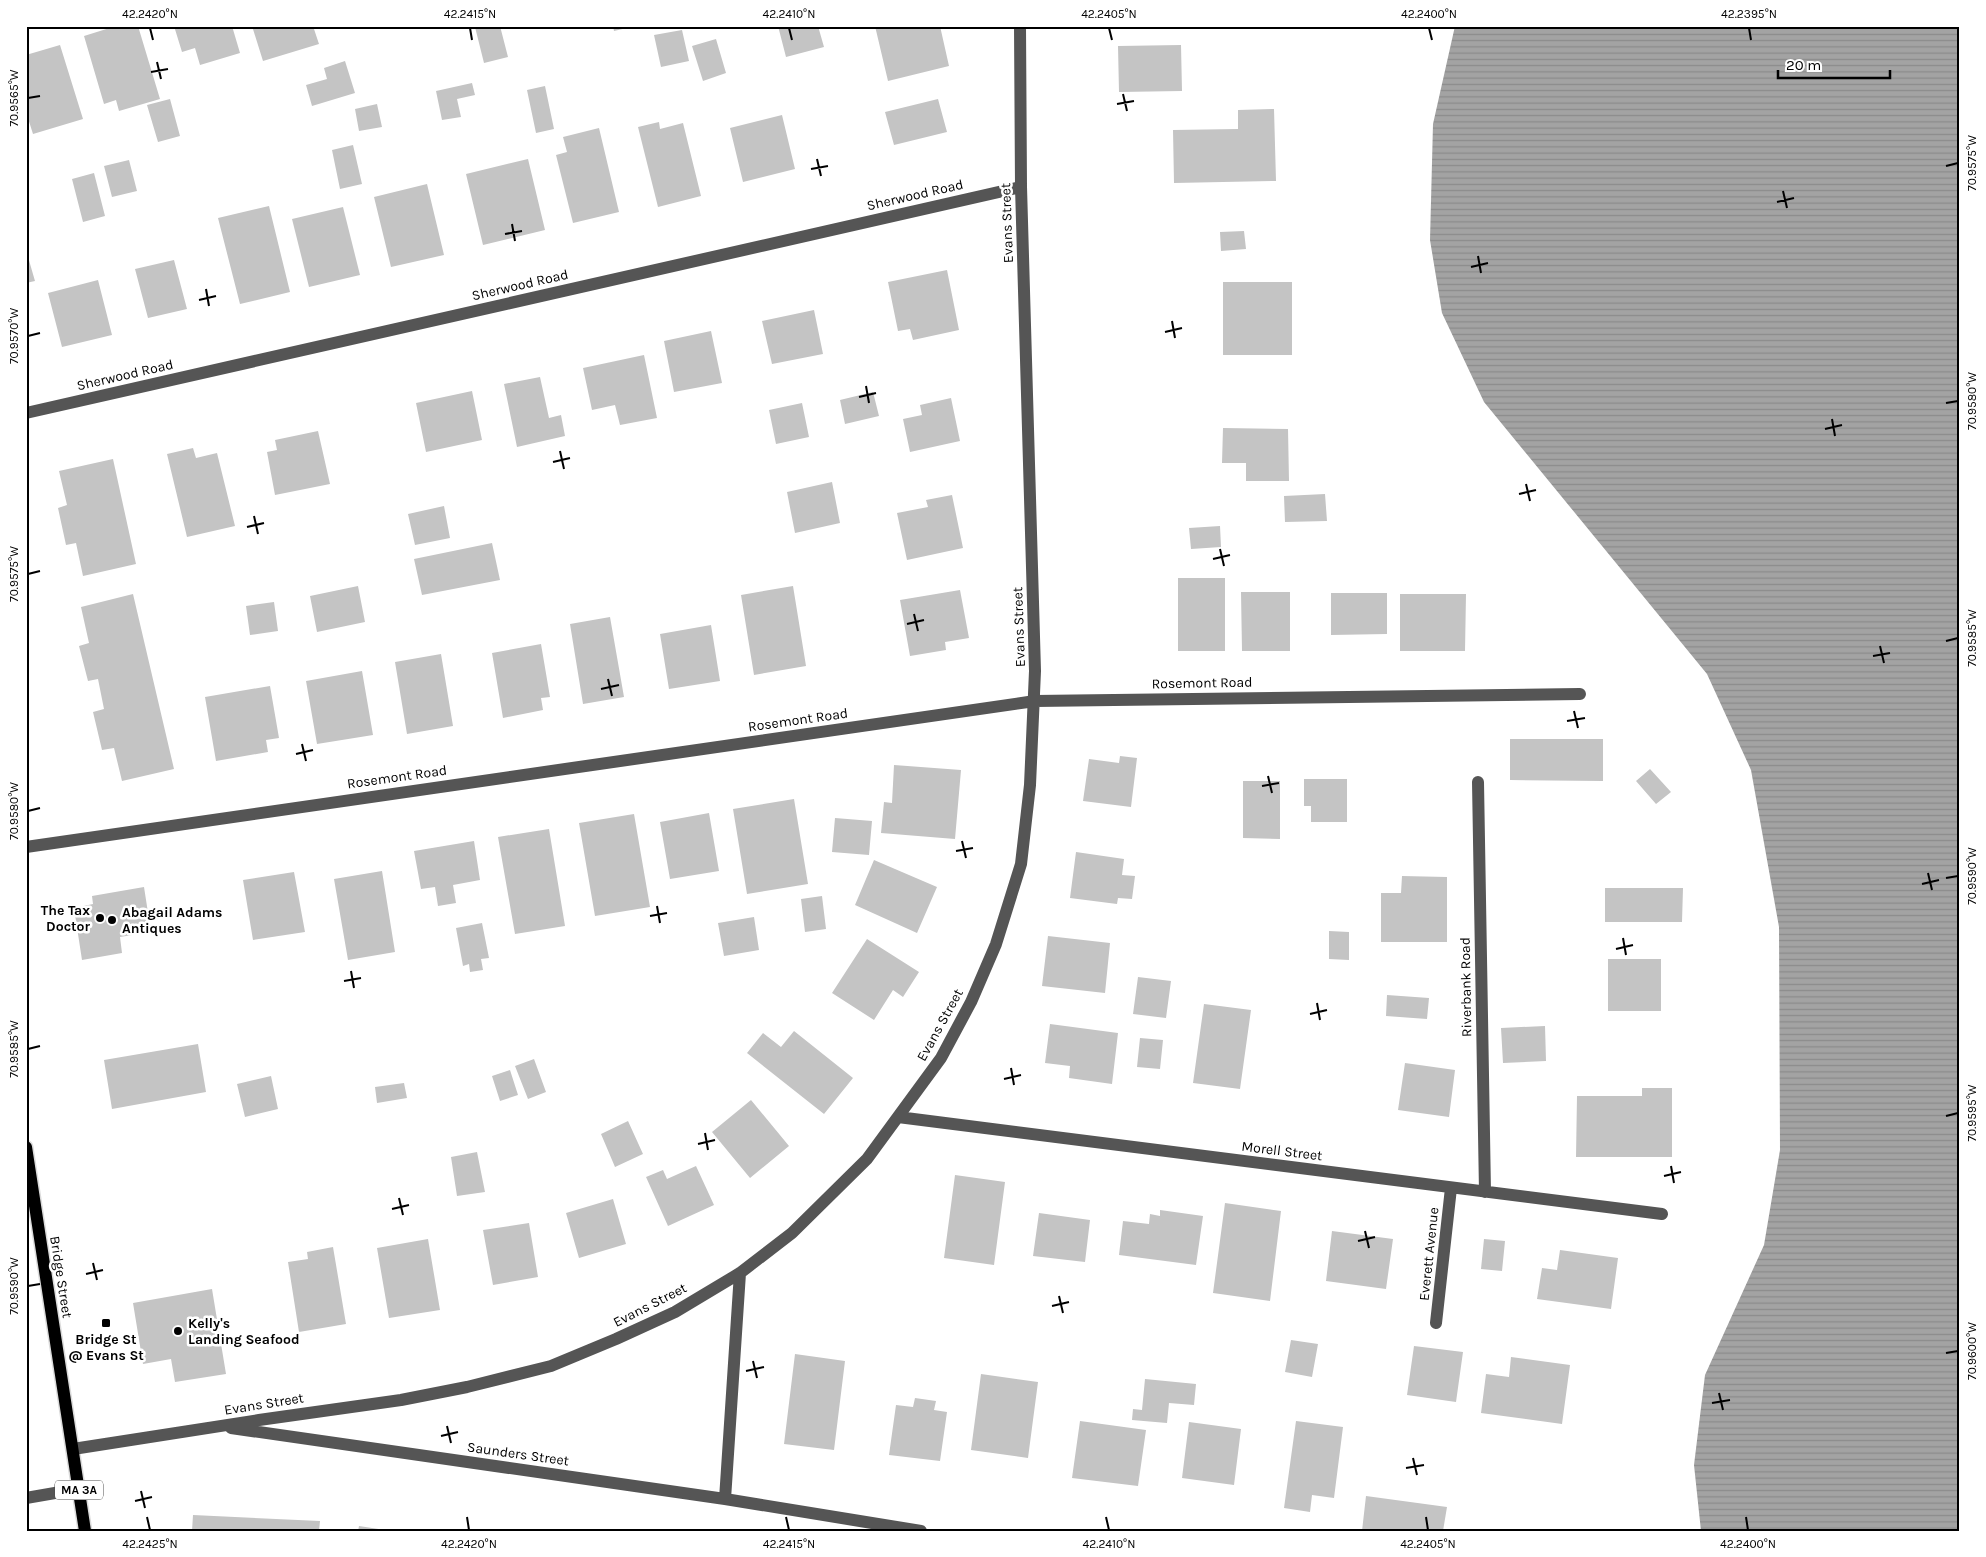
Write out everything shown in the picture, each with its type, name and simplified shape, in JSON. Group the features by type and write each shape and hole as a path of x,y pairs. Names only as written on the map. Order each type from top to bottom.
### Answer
{"main road":[{"name":"Bridge Street","path":"26,1147 85,1531"}],"street":[{"name":"Evans Street","path":"73,1450 217,1426 401,1400 467,1387 551,1366 616,1339 675,1312 740,1273 792,1234 867,1159 941,1058 971,1002 996,944 1021,864 1030,785 1035,700 1021,186 1020,26"},
{"name":"Sherwood Road","path":"26,413 1021,186"},
{"name":"Rosemont Road","path":"26,847 1035,700 1580,694"},
{"name":"Riverbank Road","path":"1478,782 1485,1192"},
{"name":"Morell Street","path":"898,1117 1662,1214"},
{"name":"Everett Avenue","path":"1436,1323 1450,1188"},
{"path":"725,1499 740,1273"},
{"name":"Saunders Street","path":"217,1426 725,1499 921,1531"},
{"path":"26,1498 78,1489"}],"shaded area":[{"path":"1455,26 1960,26 1960,1531 1701,1531 1694,1465 1705,1375 1764,1245 1780,1150 1779,927 1751,770 1707,674 1484,402 1442,313 1430,240 1433,124"}],"building":[{"path":"116,26 138,26 160,99 119,111 116,100 104,104 84,36"},
{"path":"174,26 232,26 240,53 200,65 195,48 182,52"},
{"path":"252,26 313,26 319,44 263,61"},
{"path":"500,26 508,57 484,63 475,27"},
{"path":"613,26 631,26 631,27 614,31"},
{"path":"778,26 818,26 824,47 786,57"},
{"path":"875,26 940,26 949,66 888,81"},
{"path":"682,30 689,61 661,67 654,35"},
{"path":"716,39 726,73 703,81 692,46"},
{"path":"60,45 83,119 33,134 26,112 26,55"},
{"path":"1181,45 1182,91 1119,92 1118,46"},
{"path":"345,61 355,93 312,106 306,85 327,79 324,68"},
{"path":"472,83 475,95 457,99 461,117 442,120 436,91"},
{"path":"545,86 554,129 536,133 527,90"},
{"path":"170,99 180,136 158,142 147,105"},
{"path":"938,99 947,132 894,145 885,112"},
{"path":"377,104 382,127 359,131 355,109"},
{"path":"1274,109 1276,181 1174,183 1173,130 1238,129 1238,110"},
{"path":"782,115 795,169 743,182 730,128"},
{"path":"659,122 660,129 683,123 701,196 658,207 638,127"},
{"path":"599,128 619,212 573,223 556,155 567,152 563,137"},
{"path":"353,145 362,184 340,189 332,150"},
{"path":"528,159 545,230 483,245 466,174"},
{"path":"129,160 137,191 112,197 104,166"},
{"path":"94,173 105,216 83,222 72,179"},
{"path":"427,184 444,255 391,267 374,197"},
{"path":"269,206 290,292 240,304 218,218"},
{"path":"343,207 360,275 309,287 292,219"},
{"path":"1244,231 1246,249 1221,251 1220,232"},
{"path":"26,250 35,281 26,283"},
{"path":"174,260 187,309 148,318 135,269"},
{"path":"947,270 959,330 913,340 910,329 898,331 888,282"},
{"path":"98,280 112,335 62,347 48,293"},
{"path":"1223,282 1292,282 1292,355 1223,355"},
{"path":"814,310 823,354 772,364 762,321"},
{"path":"711,331 722,383 674,392 664,341"},
{"path":"644,355 657,418 620,425 615,405 592,410 583,368"},
{"path":"540,377 549,418 561,415 565,436 517,447 504,384"},
{"path":"472,391 482,440 426,452 416,403"},
{"path":"873,392 879,416 845,424 840,400"},
{"path":"951,398 960,441 910,452 903,419 922,415 920,405"},
{"path":"802,403 809,437 776,444 769,410"},
{"path":"1223,428 1288,429 1289,481 1246,481 1246,463 1222,463"},
{"path":"318,431 330,484 275,495 267,452 277,450 275,440"},
{"path":"193,448 196,458 217,453 235,526 187,537 167,454"},
{"path":"113,459 136,564 83,576 76,543 66,545 58,508 67,505 59,471"},
{"path":"832,482 840,523 795,533 787,492"},
{"path":"1325,494 1327,521 1285,522 1284,496"},
{"path":"952,495 963,548 907,560 897,513 928,507 926,500"},
{"path":"444,506 450,538 415,545 408,514"},
{"path":"1220,526 1221,547 1191,549 1189,528"},
{"path":"492,543 500,580 422,595 414,559"},
{"path":"1178,578 1225,578 1225,651 1178,651"},
{"path":"358,586 365,622 317,632 310,596"},
{"path":"793,586 806,666 754,675 741,595"},
{"path":"960,590 969,638 945,642 946,650 910,656 900,600"},
{"path":"1241,592 1290,592 1290,651 1242,651"},
{"path":"1331,593 1387,593 1387,634 1331,635"},
{"path":"133,594 174,769 122,781 114,748 102,750 93,712 104,709 98,679 88,681 79,646 89,643 81,607"},
{"path":"1400,594 1466,594 1465,651 1400,651"},
{"path":"274,602 278,631 250,635 246,606"},
{"path":"610,617 624,697 583,704 570,624"},
{"path":"711,625 720,681 669,689 660,634"},
{"path":"541,644 550,697 541,698 543,710 503,718 492,653"},
{"path":"441,654 453,726 407,734 395,662"},
{"path":"362,671 373,735 317,744 306,681"},
{"path":"270,686 279,738 266,740 268,752 216,761 205,697"},
{"path":"1510,739 1603,739 1603,781 1510,780"},
{"path":"1120,756 1137,758 1131,807 1083,801 1089,759 1119,763"},
{"path":"894,765 961,770 955,839 881,833 884,802 892,803"},
{"path":"1650,769 1671,792 1656,804 1636,781"},
{"path":"1304,779 1347,779 1347,822 1311,822 1311,806 1304,806"},
{"path":"1243,781 1280,781 1280,839 1243,838"},
{"path":"794,799 808,884 747,894 733,809"},
{"path":"709,813 719,871 670,879 660,822"},
{"path":"634,814 650,907 595,916 579,823"},
{"path":"835,818 872,821 869,855 832,852"},
{"path":"549,829 565,926 515,934 498,837"},
{"path":"474,841 480,880 453,885 456,903 438,906 435,887 421,889 414,851"},
{"path":"1076,852 1124,859 1122,875 1135,876 1132,899 1118,898 1117,904 1070,898"},
{"path":"874,860 937,887 917,933 855,905"},
{"path":"382,871 395,952 348,960 334,879"},
{"path":"294,872 305,932 253,940 243,880"},
{"path":"1402,876 1447,877 1447,942 1381,942 1381,893 1401,893"},
{"name":"Abagail Adams Antiques","path":"144,887 151,932 120,937 122,953 82,960 74,908 93,904 92,896"},
{"path":"1605,888 1683,888 1682,922 1605,922"},
{"path":"822,896 826,929 805,932 801,899"},
{"path":"754,917 759,950 724,956 718,923"},
{"path":"482,923 489,958 481,959 483,970 470,972 469,964 463,966 456,928"},
{"path":"1329,931 1349,932 1349,960 1329,959"},
{"path":"1048,936 1110,943 1105,993 1042,986"},
{"path":"867,939 919,972 903,997 893,990 874,1020 832,993"},
{"path":"1608,959 1661,959 1661,1011 1608,1011"},
{"path":"1138,977 1171,981 1166,1018 1133,1014"},
{"path":"1387,995 1429,998 1427,1019 1386,1016"},
{"path":"1204,1004 1251,1010 1240,1089 1193,1083"},
{"path":"1050,1024 1118,1033 1112,1084 1069,1078 1070,1066 1045,1063"},
{"path":"1545,1026 1546,1061 1503,1063 1501,1028"},
{"path":"794,1031 853,1078 824,1114 747,1053 763,1033 781,1047"},
{"path":"1140,1038 1163,1040 1160,1069 1137,1067"},
{"path":"198,1044 206,1092 112,1109 104,1060"},
{"path":"534,1059 546,1092 528,1099 515,1066"},
{"path":"1405,1063 1455,1070 1449,1117 1398,1110"},
{"path":"510,1070 518,1095 500,1101 492,1076"},
{"path":"271,1076 278,1109 245,1117 237,1084"},
{"path":"404,1083 407,1098 377,1103 375,1087"},
{"path":"1642,1088 1672,1088 1672,1157 1576,1157 1577,1096 1642,1096"},
{"path":"751,1100 789,1146 750,1178 712,1132"},
{"path":"628,1121 643,1154 615,1167 601,1134"},
{"path":"477,1152 485,1192 457,1196 451,1157"},
{"path":"696,1166 714,1205 668,1226 646,1177 663,1170 667,1179"},
{"path":"955,1175 1005,1182 994,1265 944,1258"},
{"path":"613,1199 626,1244 579,1258 566,1213"},
{"path":"1225,1203 1281,1211 1270,1301 1213,1293"},
{"path":"1160,1210 1203,1216 1196,1265 1119,1255 1123,1221 1149,1224 1150,1214 1160,1216"},
{"path":"1039,1213 1090,1220 1085,1262 1033,1256"},
{"path":"529,1223 538,1277 493,1285 483,1230"},
{"path":"1332,1231 1393,1239 1386,1289 1326,1281"},
{"path":"428,1239 440,1310 389,1318 377,1248"},
{"path":"1484,1239 1505,1241 1502,1271 1481,1269"},
{"path":"333,1247 346,1324 299,1332 288,1262 308,1259 307,1252"},
{"path":"1560,1250 1618,1258 1611,1309 1537,1299 1542,1268 1557,1270"},
{"name":"Kelly's Landing Seafood","path":"212,1289 226,1374 175,1382 171,1359 143,1364 133,1303"},
{"path":"1291,1340 1318,1344 1312,1377 1285,1372"},
{"path":"1414,1346 1463,1352 1456,1402 1407,1395"},
{"path":"795,1354 845,1361 834,1450 784,1444"},
{"path":"1511,1357 1570,1365 1562,1424 1481,1413 1486,1374 1509,1377"},
{"path":"981,1374 1038,1382 1028,1458 971,1450"},
{"path":"1145,1379 1196,1384 1194,1405 1169,1403 1167,1423 1132,1420 1133,1409 1142,1410"},
{"path":"915,1398 936,1401 934,1410 947,1412 940,1461 889,1455 896,1405 913,1407"},
{"path":"1080,1421 1146,1430 1138,1486 1072,1478"},
{"path":"1296,1421 1343,1427 1334,1498 1312,1495 1310,1512 1284,1508"},
{"path":"1189,1422 1241,1429 1234,1485 1182,1478"},
{"path":"1366,1496 1447,1507 1443,1531 1362,1531"},
{"path":"193,1515 320,1521 319,1531 192,1531"},
{"path":"359,1526 385,1530 385,1531 358,1531"}],"place":[{"name":"The Tax Doctor","path":"100,918"},
{"name":"Abagail Adams Antiques","path":"112,920"},
{"name":"Bridge St @ Evans St","path":"106,1323"},
{"name":"Kelly's Landing Seafood","path":"178,1331"}]}
